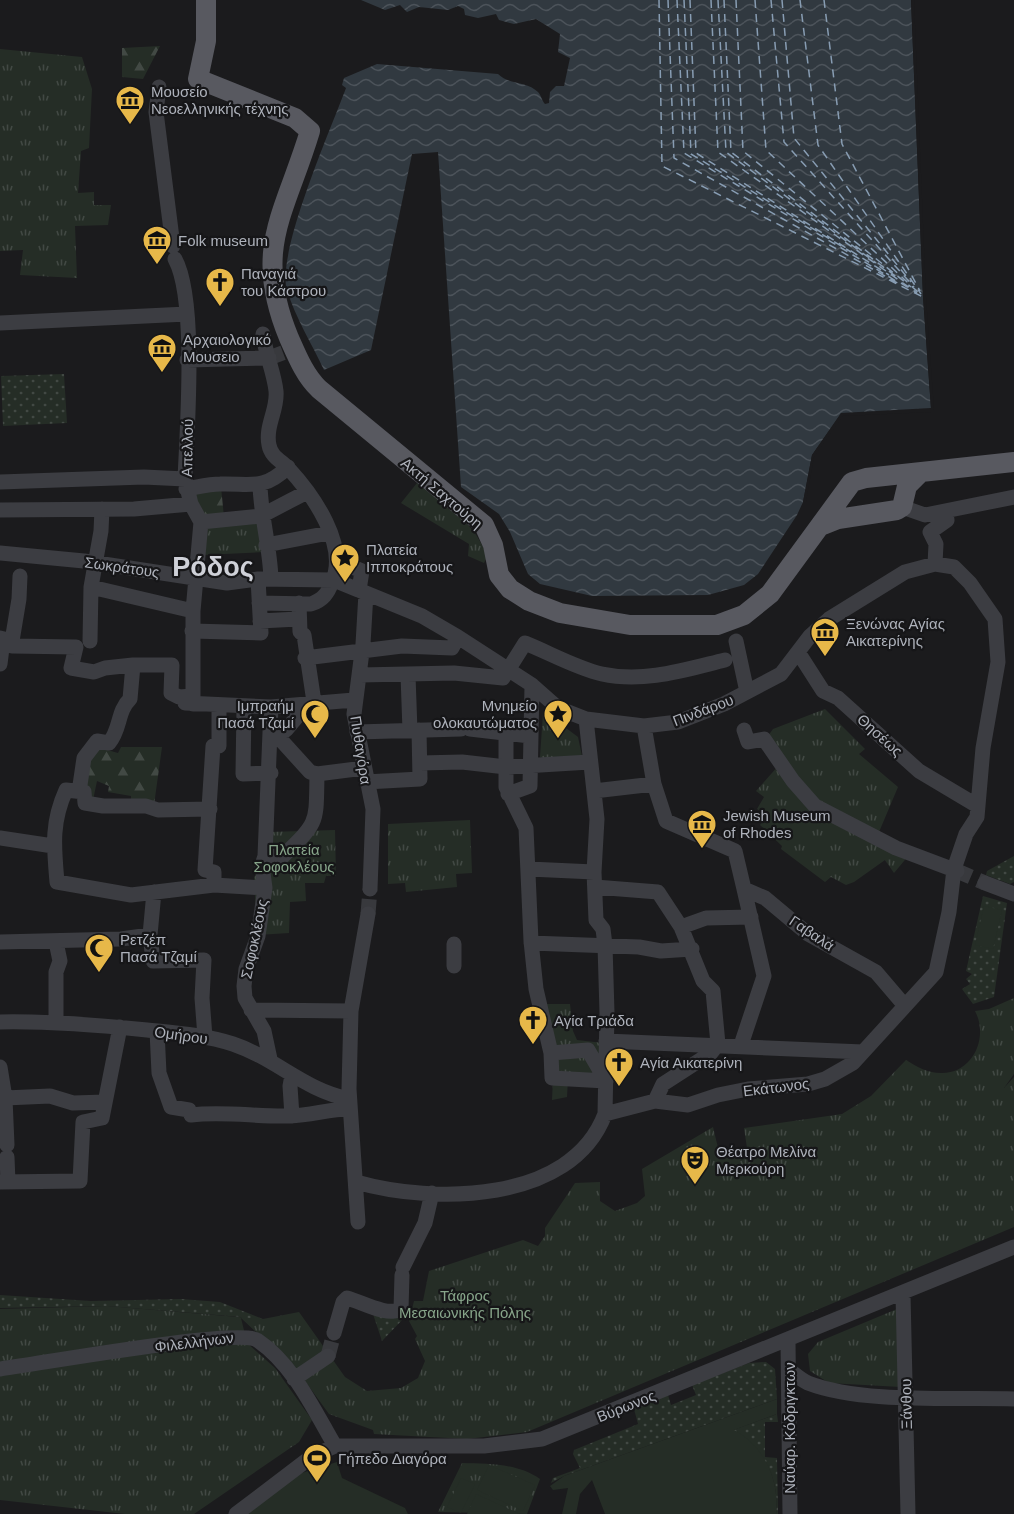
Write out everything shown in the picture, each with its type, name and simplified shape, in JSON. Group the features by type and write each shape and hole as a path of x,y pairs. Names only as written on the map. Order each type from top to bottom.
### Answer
{"main road":[{"name":"Ακτή Σαχτούρη","path":"206,1 206,41 198,79 303,122 310,131 275,230 271,256 276,303 293,348 311,382 378,441 476,517 489,534 499,575 519,596 560,612 636,626 717,625 732,645 757,606 770,594 809,540 823,525 852,482 866,478 1014,462"},
{"path":"823,525 838,519 902,507 907,486 921,472"}],"street":[{"name":"Απελλού","path":"159,87 156,112 174,253 180,269 187,314 188,491"},
{"path":"0,323 187,314"},
{"path":"192,631 261,627 319,602 327,594 334,580 338,557 329,533 307,492 288,467 274,456 269,446 270,417 276,402 276,390 262,334"},
{"path":"187,360 268,358"},
{"path":"0,510 102,509 220,484 260,485 276,479 288,467"},
{"path":"0,482 144,477 188,491 201,522 192,631 193,700"},
{"path":"260,485 261,516 270,554 259,603 261,627"},
{"path":"201,522 261,516 307,492"},
{"path":"902,507 925,515 946,513 1014,497"},
{"path":"90,641 91,587 102,531 102,509"},
{"path":"935,564 936,544 930,531 946,520 946,513"},
{"path":"266,544 329,533"},
{"name":"Σωκράτους","path":"0,553 21,564 96,563 227,583 264,579 334,580 422,616 458,637"},
{"name":"Πυθαγόρα","path":"338,557 362,571 366,576 363,592 360,675 354,700 357,732 373,809 370,889"},
{"path":"0,664 5,639 19,599 21,564"},
{"name":"Πινδάρου","path":"458,637 532,685 558,708 586,719 644,726 678,722 747,692 781,674 810,636 830,619 882,584 905,572 935,564"},
{"name":"Εκάτωνος","path":"656,1101 688,1105 718,1095 748,1089 808,1084 838,1072 854,1063 936,972 956,870 966,834 977,817 976,805 983,748 998,662 995,619 970,583 954,567 935,564"},
{"path":"91,587 193,611"},
{"path":"259,603 298,611"},
{"path":"271,729 286,730 310,704 304,635 300,632 298,611"},
{"path":"305,658 402,646 452,648 458,637"},
{"path":"5,639 12,646 76,647 71,668 94,672 105,668 133,665 172,665 171,693 179,697 219,705 271,707 354,700"},
{"path":"360,675 454,673 502,678 525,643 600,673 626,677 660,676 732,645 747,692"},
{"name":"Θησέως","path":"798,652 822,691 838,698 919,771 976,805"},
{"path":"133,665 130,699 123,706 117,734 109,743 97,741 84,758 72,791 55,818 53,846 57,882 131,895 214,885 265,888"},
{"path":"271,729 304,768 317,774 420,778 408,675"},
{"path":"508,794 530,786 532,685"},
{"path":"166,702 193,700"},
{"path":"214,885 214,872 205,870 213,746 219,746 219,705"},
{"path":"244,707 243,774 271,773"},
{"name":"Σοφοκλέους","path":"270,1059 264,1031 245,998 244,986 246,969 258,936 265,888 262,865 265,856 271,773 271,707"},
{"path":"356,1182 386,1191 432,1193 498,1191 553,1172 581,1152 598,1134 605,1114 605,945 603,929 596,920 594,880 597,819 586,737 586,719"},
{"path":"586,737 625,723"},
{"path":"644,726 654,784 666,821 735,851 764,976 741,1045"},
{"path":"357,732 466,729 530,736"},
{"path":"744,730 748,742 764,739 793,781 815,806 896,848 956,870"},
{"path":"506,732 506,787 526,828 531,943 538,1004 551,1053 552,1078 606,1081"},
{"path":"420,763 462,762 506,767 590,762"},
{"path":"265,856 282,857 312,828 316,817 317,774"},
{"path":"594,791 654,784"},
{"path":"72,791 84,792 85,803 103,806 146,807 158,810 210,809"},
{"path":"0,838 53,846"},
{"path":"529,869 658,892 681,927 692,949 703,981 712,991 718,1044 711,1053 663,1084 656,1101 605,1114"},
{"path":"985,883 1011,893"},
{"name":"Γαβαλά","path":"744,889 765,898 808,934 876,972 905,1006"},
{"path":"154,892 150,935 153,961 204,960 202,998 205,1037"},
{"path":"358,1222 349,1104 351,1011 368,914"},
{"path":"681,927 706,918 751,917"},
{"path":"0,942 121,939 150,935"},
{"path":"56,942 60,961 56,972 56,1021"},
{"path":"531,943 605,945 661,951 692,949"},
{"path":"454,944 454,966"},
{"path":"251,1010 351,1011"},
{"name":"Ομήρου","path":"0,1022 56,1021 205,1037 270,1059 292,1076 349,1104"},
{"path":"0,1067 5,1098 7,1151 4,1182 80,1181 83,1122 102,1118 120,1027"},
{"path":"157,1031 159,1073 171,1107 189,1110 191,1115 218,1112 241,1116 292,1116 349,1104"},
{"path":"606,1041 863,1052"},
{"path":"551,1053 588,1050 606,1081"},
{"path":"292,1076 290,1086 292,1116"},
{"path":"5,1098 50,1096 73,1103 105,1102"},
{"path":"334,1333 343,1302 350,1299 396,1312 401,1309 404,1292 403,1271 425,1223 432,1193"},
{"name":"Βύρωνος","path":"236,1514 311,1457 335,1446 484,1446 542,1439 788,1341 1014,1247"},
{"name":"Ξάνθου","path":"903,1294 908,1514"},
{"name":"Φιλελλήνων","path":"0,1369 210,1338 247,1336 256,1339 297,1377 335,1446"},
{"name":"Ναύαρ. Κόδριγκτων","path":"788,1341 790,1514"},
{"path":"297,1377 328,1356"},
{"path":"789,1370 806,1382 823,1388 906,1398 1014,1399"}],"green space":[{"path":"160,46 143,79 122,77 122,48"},
{"path":"0,49 82,57 92,89 89,148 81,151 78,193 94,192 94,205 111,205 108,225 75,226 77,278 20,275 23,250 0,251"},
{"path":"64,374 67,423 3,426 1,376"},
{"path":"417,483 467,524 482,545 487,557 484,563 468,556 469,544 401,503"},
{"path":"221,487 224,517 203,519 192,492"},
{"path":"256,520 264,552 203,555 206,522"},
{"path":"825,709 865,749 859,754 898,787 879,832 914,849 894,873 885,860 846,885 831,877 825,882 781,849 782,846 760,825 767,816 757,809 764,797 756,791 779,765 763,743 773,729"},
{"path":"543,713 578,737 582,756 543,759 540,757"},
{"path":"121,747 162,747 154,805 131,803 131,796 108,792 109,786 97,781 93,800 87,799 86,760 100,748 118,753"},
{"path":"470,820 472,873 456,874 457,887 406,892 405,883 388,884 388,824"},
{"name":"Πλατεία Σοφοκλέους","path":"335,830 336,876 326,876 324,883 305,883 306,901 290,902 289,933 257,935 254,878 268,848 269,832"},
{"path":"1014,856 1014,882 1010,884 986,875 987,871"},
{"path":"983,896 1007,903 994,997 973,1004 962,989 970,984 966,979 972,974 966,971"},
{"path":"984,906 1002,910 993,949 975,945"},
{"name":"Τάφρος Μεσαιωνικής Πόλης","path":"1014,998 1014,1074 1004,1088 1014,1077 1014,1227 527,1432 467,1439 374,1434 373,1430 329,1414 297,1370 241,1318 247,1343 275,1368 312,1420 299,1442 194,1514 125,1514 0,1500 0,1309 107,1306 263,1319 299,1312 345,1377 367,1391 401,1388 418,1378 425,1361 415,1339 417,1336 409,1321 414,1301 423,1301 429,1271 523,1240 538,1246 545,1236 545,1228 575,1183 600,1182 600,1201 615,1211 637,1203 645,1196 642,1169 713,1127 719,1152 747,1148 744,1128 842,1114 871,1096 906,1060 936,1073 952,1072 970,1061 979,1042 979,1021 975,1011 989,1009"},
{"path":"539,1004 570,1004 573,1031 577,1040 603,1043 601,1078 568,1078 567,1097 552,1100 553,1079"},
{"path":"0,1295 91,1301 181,1299 220,1302 263,1319 299,1372 241,1317 107,1306 0,1308"},
{"path":"897,1309 901,1387 829,1383 810,1371 808,1354 818,1342"},
{"path":"372,1311 404,1318 382,1341"},
{"path":"766,1362 775,1369 777,1399 564,1476 551,1483 553,1478 580,1468 573,1454 574,1450 638,1424 634,1409 668,1395 671,1405 696,1395 692,1385 749,1363"},
{"path":"777,1399 777,1414 734,1430 754,1445 768,1465 777,1501 776,1514 605,1514 592,1480 580,1494 576,1514 562,1514 568,1488 553,1490 550,1486 564,1476"},
{"path":"777,1414 778,1422 765,1422 765,1457 777,1458 778,1514 776,1514 775,1488 767,1466 753,1446 733,1430"},
{"name":"Γήπεδο Διαγόρα","path":"337,1462 342,1478 405,1508 408,1514 247,1514 292,1476"},
{"path":"462,1463 513,1467 540,1479 527,1514 438,1512"},
{"path":"489,1465 535,1485 523,1511 477,1490"},
{"path":"461,1478 475,1484 461,1513 447,1507"},
{"path":"476,1494 520,1514 467,1514"}],"water":[{"path":"361,0 911,0 923,297 931,409 841,414 812,455 803,502 797,515 758,574 744,585 708,595 592,596 540,584 528,574 510,532 499,514 461,487 438,152 412,154 371,350 324,370 290,300 286,272 289,249 307,190 346,88 342,85 344,78 377,64 498,74 507,80 534,89 545,104 549,103 550,92 556,86 564,86 570,58 558,52 560,34 536,19 514,24 499,20 496,14 478,18 465,15 464,9 458,6 448,10 419,7 407,12 400,5 385,10"}],"pier":[{"path":"911,0 914,0 926,297 934,409 931,412 843,416 814,457 806,502 803,502 812,455 841,413 931,408 923,297"}],"ferry route":[{"path":"659,0 662,166 923,297"},
{"path":"668,0 674,158 901,285"},
{"path":"677,0 684,153 896,281"},
{"path":"684,0 691,154 851,252"},
{"path":"690,0 696,153 889,275"},
{"path":"711,0 718,152 917,293"},
{"path":"718,0 726,152 876,263"},
{"path":"724,0 731,152 898,278"},
{"path":"736,0 743,151 911,287"},
{"path":"755,0 766,150 921,295"},
{"path":"771,0 784,142 914,287"},
{"path":"782,0 794,138 911,282"},
{"path":"800,0 818,145 921,294"},
{"path":"824,0 842,144 920,291"},
{"path":"901,283 912,290"}],"tunnel":[{"path":"269,358 285,352"},
{"path":"957,871 985,883"},
{"path":"368,914 370,889"},
{"path":"328,1356 334,1333"}],"place":[{"name":"Μουσείο Νεοελληνικής τέχνης","path":"130,126"},
{"name":"Folk museum","path":"157,266"},
{"name":"Παναγιά του Κάστρου","path":"220,308"},
{"name":"Αρχαιολογικό Μουσειο","path":"162,374"},
{"name":"Πλατεία Ιπποκράτους","path":"345,584"},
{"name":"Ξενώνας Αγίας Αικατερίνης","path":"825,658"},
{"name":"Ιμπραήμ Πασά Τζαμί","path":"315,740"},
{"name":"Μνημείο ολοκαυτώματος","path":"558,740"},
{"name":"Jewish Museum of Rhodes","path":"702,850"},
{"name":"Ρετζέπ Πασά Τζαμί","path":"99,974"},
{"name":"Αγία Τριάδα","path":"533,1046"},
{"name":"Αγία Αικατερίνη","path":"619,1088"},
{"name":"Θέατρο Μελίνα Μερκούρη","path":"695,1186"},
{"name":"Γήπεδο Διαγόρα","path":"317,1484"}],"district":[{"name":"Ρόδος","path":"213,567"}]}
